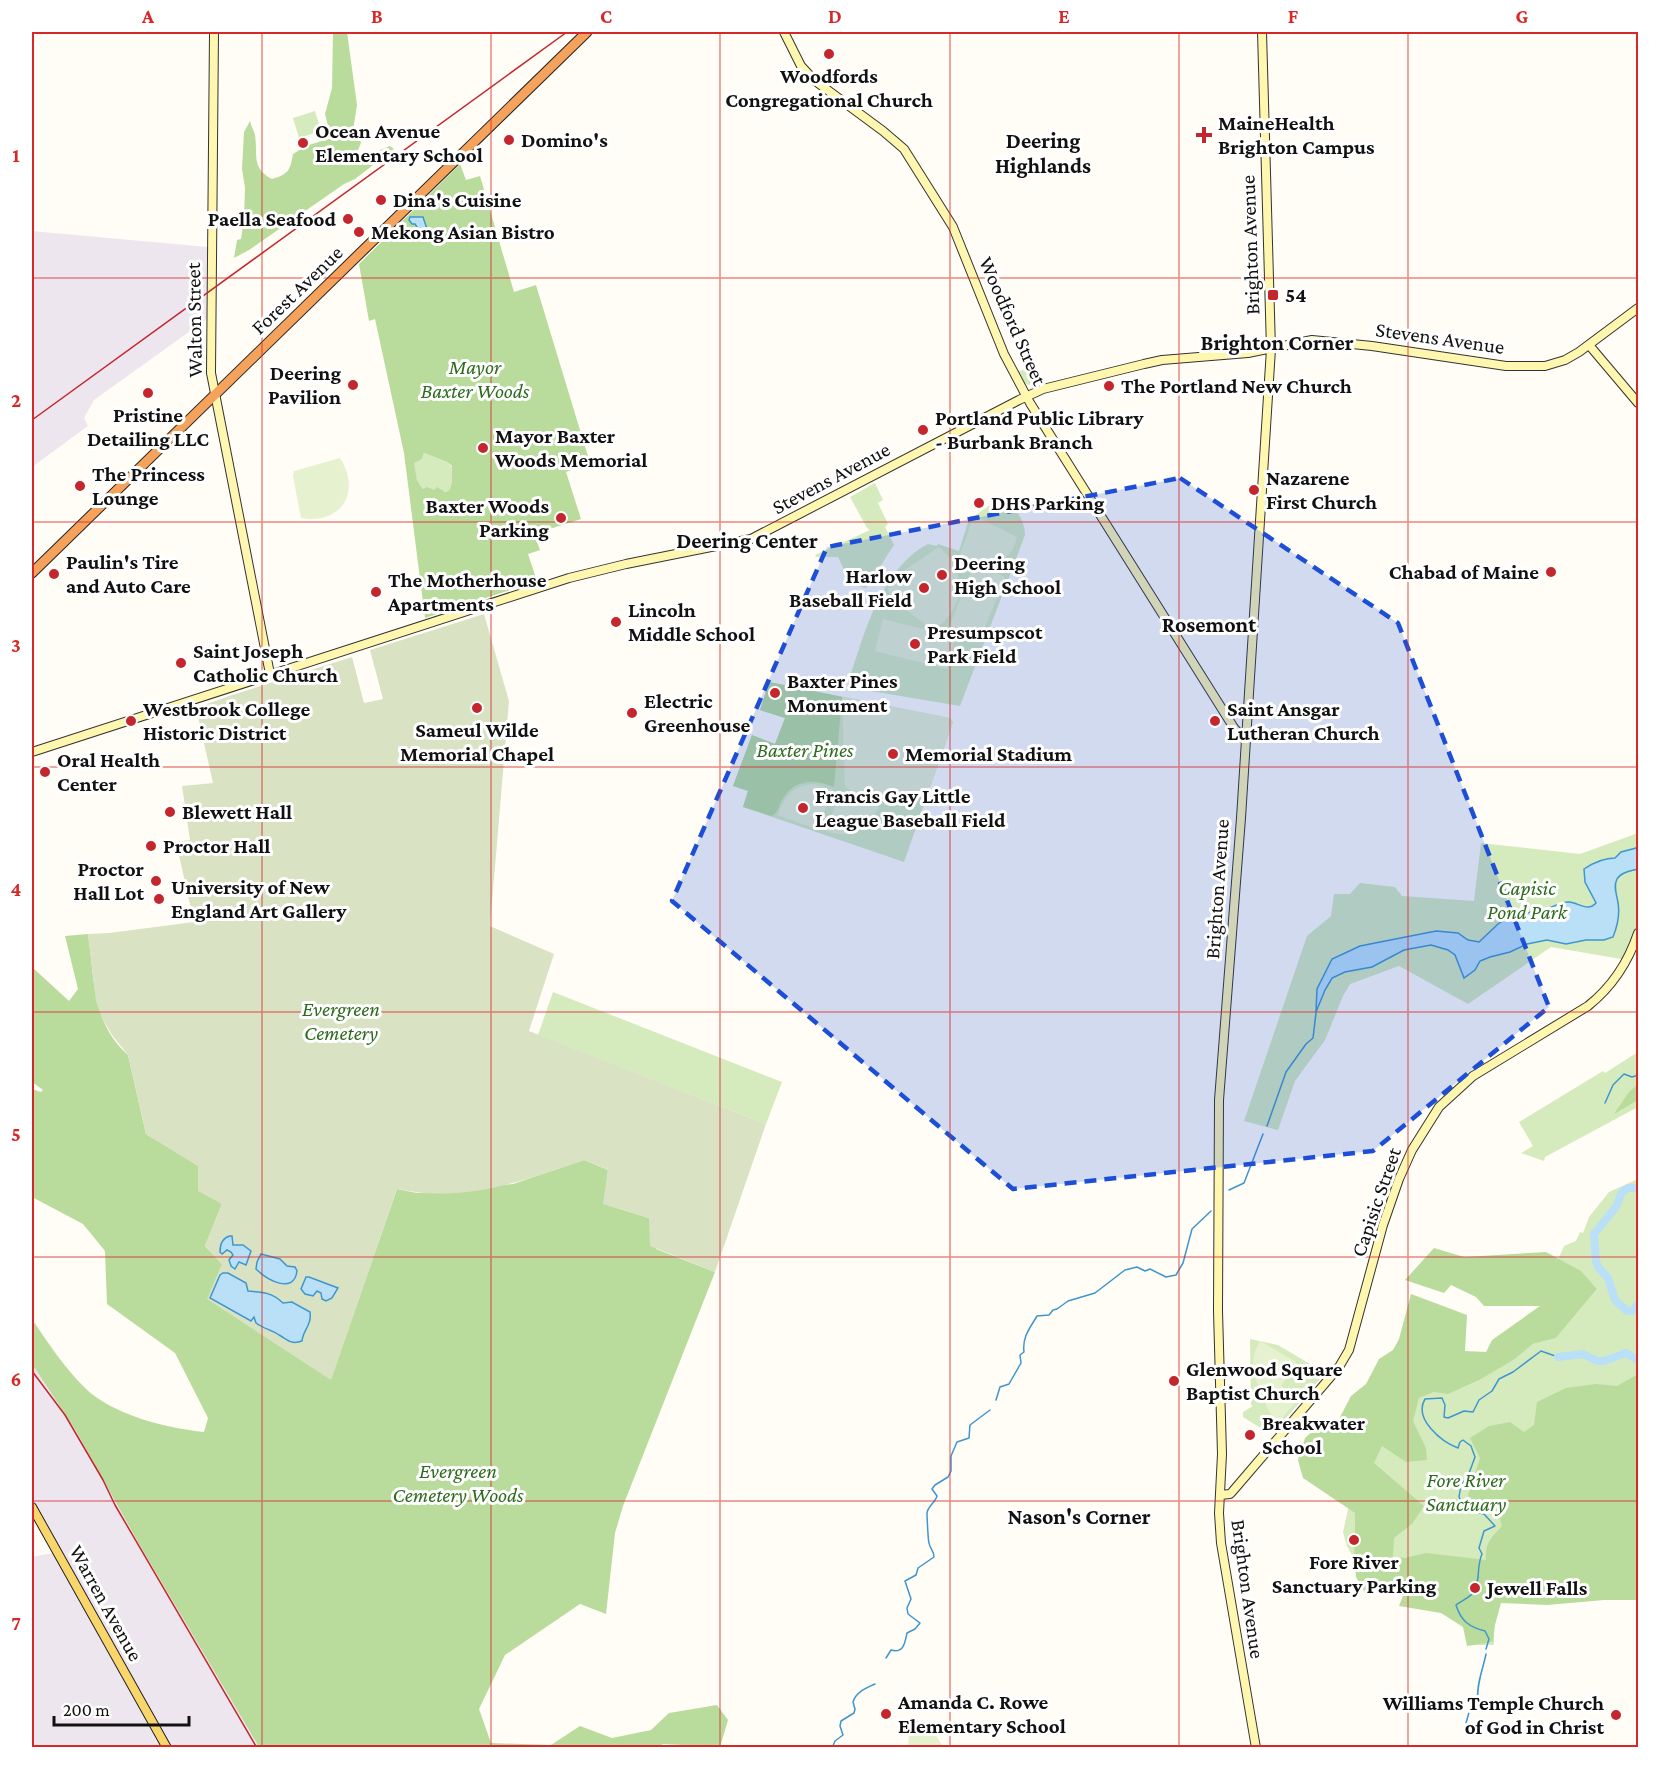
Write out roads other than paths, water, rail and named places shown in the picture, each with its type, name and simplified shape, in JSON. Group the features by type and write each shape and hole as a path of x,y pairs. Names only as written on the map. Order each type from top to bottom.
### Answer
{"highway":[{"name":"Forest Avenue","path":"32,573 587,32"}],"main road":[{"name":"Walton Street","path":"214,32 210,362 214,395 270,674"},
{"name":"Woodford Street","path":"784,32 801,66 814,80 884,131 904,149 953,227 1004,354 1026,396 1234,729 1245,740"},
{"name":"Brighton Avenue","path":"1256,1748 1221,1544 1222,1454 1218,1311 1219,1109 1271,349 1262,32"},
{"name":"Stevens Avenue","path":"32,752 569,578 751,539 1026,396 1058,385 1162,360 1248,353 1319,340 1506,366 1552,364 1565,360 1589,345 1638,308"},
{"path":"1589,345 1638,403"},
{"name":"Capisic Street","path":"1220,1494 1232,1492 1339,1367 1349,1350 1383,1225 1399,1179 1412,1149 1439,1107 1473,1076 1588,1006 1605,993 1627,960 1638,933"},
{"name":"Warren Avenue","path":"32,1507 167,1748"}],"water":[{"path":"410,217 423,217 429,235 425,240 415,224 409,220"},
{"path":"1638,844 1638,869 1626,872 1616,882 1619,912 1613,937 1566,944 1547,940 1527,944 1480,961 1475,970 1464,978 1455,955 1448,950 1431,945 1404,950 1372,967 1345,972 1332,978 1316,1012 1317,989 1332,959 1360,946 1436,931 1458,933 1468,940 1479,942 1510,916 1510,912 1524,914 1565,902 1593,906 1596,903 1585,882 1584,869 1599,861 1615,858 1621,852 1636,848"},
{"path":"232,1236 233,1245 243,1245 251,1251 246,1265 239,1262 235,1269 229,1260 233,1255 231,1252 227,1250 222,1254 220,1252 222,1242"},
{"path":"261,1254 280,1259 287,1266 295,1267 297,1271 295,1278 286,1284 273,1281 261,1273 256,1269"},
{"path":"223,1273 228,1273 246,1283 248,1291 271,1295 283,1303 292,1302 310,1312 310,1320 302,1341 290,1341 256,1323 254,1317 251,1321 210,1298"},
{"path":"306,1277 338,1288 332,1298 326,1301 317,1291 313,1296 305,1294 301,1289"}],"waterway":[{"path":"1267,1126 1286,1072 1313,1038 1316,1013"},
{"path":"1605,1103 1613,1085 1624,1074 1632,1077 1638,1075"},
{"path":"1229,1190 1244,1183 1263,1134"},
{"path":"1638,1188 1628,1188 1622,1192 1616,1207 1594,1234 1596,1261 1598,1267 1608,1278 1615,1300 1627,1311 1632,1311 1638,1304"},
{"path":"996,1400 1000,1387 1009,1384 1021,1363 1020,1355 1024,1352 1025,1337 1037,1316 1049,1315 1068,1301 1095,1293 1125,1270 1137,1267 1145,1271 1150,1269 1166,1277 1176,1275 1183,1263 1192,1229 1211,1211"},
{"path":"1486,1649 1489,1639 1485,1631 1474,1628 1466,1622 1456,1605 1471,1595 1475,1589 1482,1554 1479,1548 1484,1531 1495,1526 1484,1514 1466,1510 1459,1497 1461,1485 1468,1476 1475,1457 1471,1446 1463,1440 1458,1448 1444,1441 1426,1422 1422,1407 1425,1399 1442,1398 1445,1405 1444,1417 1448,1418 1464,1411 1473,1412 1479,1400 1492,1391 1499,1379 1513,1372 1541,1351 1558,1357"},
{"path":"1558,1357 1583,1354 1597,1361 1604,1361 1626,1353 1638,1360"},
{"path":"886,1658 891,1650 901,1649 907,1633 920,1623 908,1614 907,1608 911,1599 905,1581 916,1575 918,1568 934,1557 929,1541 927,1515 937,1496 932,1489 948,1477 951,1471 951,1456 957,1442 969,1438 970,1425 990,1410"},
{"path":"1466,1723 1470,1709 1478,1700 1479,1683 1486,1654"},
{"path":"832,1748 835,1741 843,1735 841,1721 854,1713 853,1702 856,1696 875,1684"}],"railway":[{"path":"32,420 567,32"},
{"path":"32,1371 65,1415 257,1748"}],"place":[{"name":"Woodfords Congregational Church","path":"829,54"},
{"name":"MaineHealth Brighton Campus","path":"1204,135"},
{"name":"Domino's","path":"509,140"},
{"name":"Ocean Avenue Elementary School","path":"303,143"},
{"name":"Dina's Cuisine","path":"381,200"},
{"name":"Paella Seafood","path":"348,219"},
{"name":"Mekong Asian Bistro","path":"359,232"},
{"name":"54","path":"1273,295"},
{"name":"Deering Pavilion","path":"353,385"},
{"name":"The Portland New Church","path":"1109,386"},
{"name":"Pristine Detailing LLC","path":"148,393"},
{"name":"Portland Public Library - Burbank Branch","path":"923,430"},
{"name":"Mayor Baxter Woods Memorial","path":"483,448"},
{"name":"The Princess Lounge","path":"80,486"},
{"name":"Nazarene First Church","path":"1254,490"},
{"name":"DHS Parking","path":"979,503"},
{"name":"Baxter Woods Parking","path":"561,518"},
{"name":"Chabad of Maine","path":"1551,572"},
{"name":"Paulin's Tire and Auto Care","path":"54,574"},
{"name":"Deering High School","path":"942,575"},
{"name":"Harlow Baseball Field","path":"924,588"},
{"name":"The Motherhouse Apartments","path":"376,592"},
{"name":"Lincoln Middle School","path":"616,622"},
{"name":"Presumpscot Park Field","path":"915,644"},
{"name":"Saint Joseph Catholic Church","path":"181,663"},
{"name":"Baxter Pines Monument","path":"775,693"},
{"name":"Sameul Wilde Memorial Chapel","path":"477,708"},
{"name":"Electric Greenhouse","path":"632,713"},
{"name":"Westbrook College Historic District","path":"131,721"},
{"name":"Saint Ansgar Lutheran Church","path":"1215,721"},
{"name":"Memorial Stadium","path":"893,754"},
{"name":"Oral Health Center","path":"45,772"},
{"name":"Francis Gay Little League Baseball Field","path":"803,808"},
{"name":"Blewett Hall","path":"170,812"},
{"name":"Proctor Hall","path":"151,846"},
{"name":"Proctor Hall Lot","path":"156,881"},
{"name":"University of New England Art Gallery","path":"159,899"},
{"name":"Glenwood Square Baptist Church","path":"1174,1381"},
{"name":"Breakwater School","path":"1250,1435"},
{"name":"Fore River Sanctuary Parking","path":"1354,1540"},
{"name":"Jewell Falls","path":"1475,1588"},
{"name":"Amanda C. Rowe Elementary School","path":"886,1714"},
{"name":"Williams Temple Church of God in Christ","path":"1616,1715"}],"district":[{"name":"Deering Highlands","path":"1043,152"},
{"name":"Brighton Corner","path":"1277,342"},
{"name":"Deering Center","path":"747,540"},
{"name":"Rosemont","path":"1209,624"},
{"name":"Nason's Corner","path":"1079,1516"}],"park label":[{"name":"Mayor Baxter Woods","path":"475,379"},
{"name":"Baxter Pines","path":"805,750"},
{"name":"Capisic Pond Park","path":"1527,900"},
{"name":"Evergreen Cemetery","path":"341,1021"},
{"name":"Evergreen Cemetery Woods","path":"458,1483"},
{"name":"Fore River Sanctuary","path":"1466,1492"}]}
